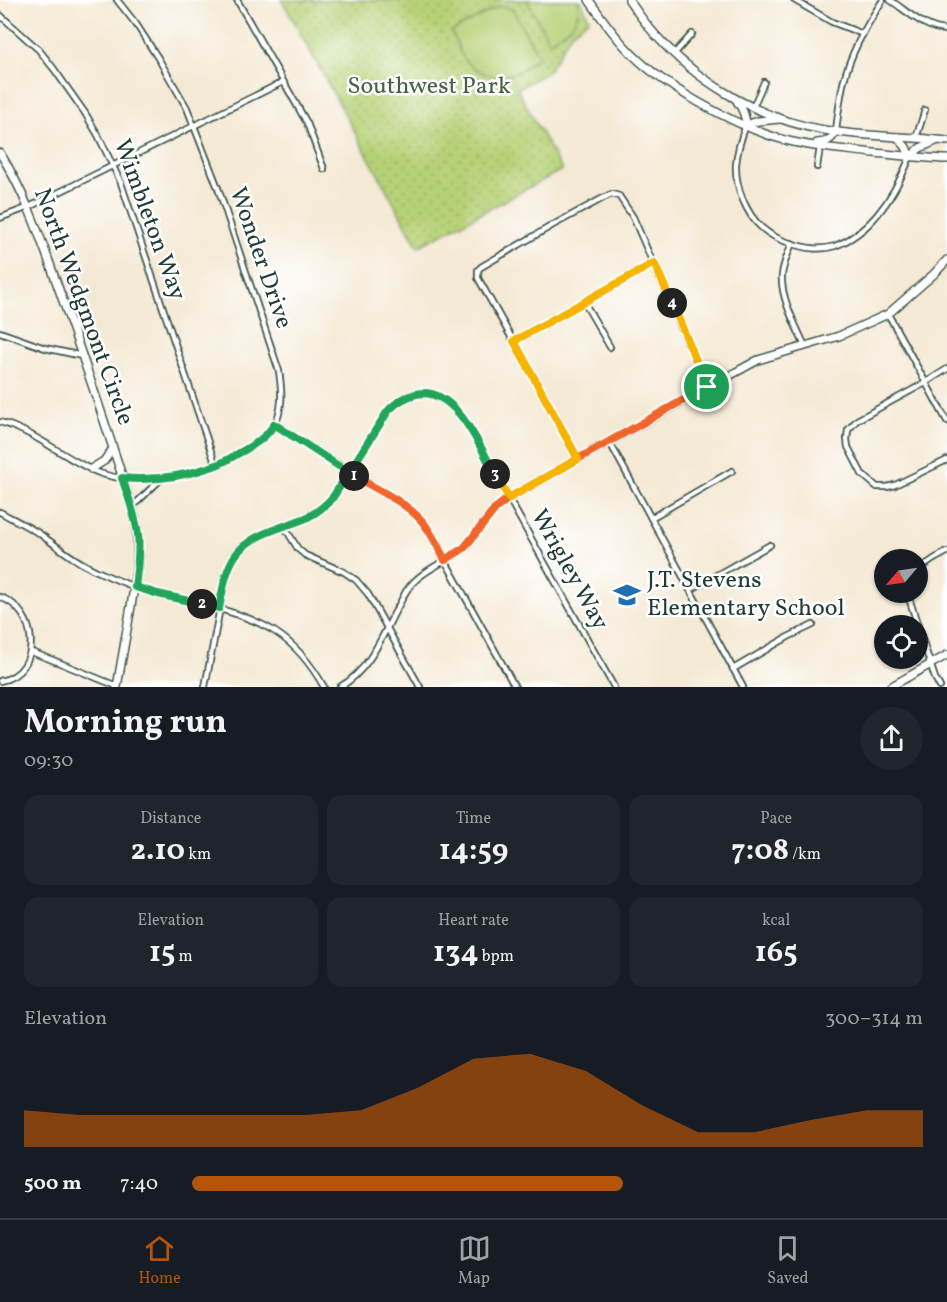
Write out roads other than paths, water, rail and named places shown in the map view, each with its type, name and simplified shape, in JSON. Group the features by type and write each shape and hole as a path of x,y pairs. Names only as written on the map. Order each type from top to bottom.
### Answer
{"street":[{"name":"Wonder Drive","path":"117,0 158,58 195,126 222,199 279,371 281,407 274,424"},
{"path":"237,0 307,123 324,169"},
{"path":"589,0 603,22 648,68 713,110 746,125 775,137 820,147 947,159"},
{"path":"629,0 674,54 703,78 753,107 797,124 836,131 947,141"},
{"path":"794,0 832,22 863,34"},
{"path":"808,144 822,143 833,138 844,81 851,59 883,0"},
{"path":"890,0 923,22 947,30"},
{"name":"Wimbleton Way","path":"0,15 39,50 54,69 98,135 121,183 216,466"},
{"path":"674,54 692,34"},
{"path":"0,218 29,207 283,82"},
{"path":"753,107 764,82"},
{"path":"734,97 742,108 746,120 736,167 742,198 761,228 770,235 806,248 820,249 837,245 869,224 885,206 903,175 910,156 920,148 938,140"},
{"path":"916,138 925,110"},
{"path":"746,125 758,121 782,119"},
{"path":"836,131 838,140 848,151"},
{"path":"897,137 910,156"},
{"path":"817,167 820,147"},
{"name":"North Wedgmont Circle","path":"0,153 29,207 132,507 138,536 138,562 118,687"},
{"path":"578,459 477,276 481,267 553,225 609,195 619,196 633,217 707,387"},
{"path":"792,243 784,263 782,278 785,297 805,346"},
{"path":"339,687 354,677 371,658 406,591 416,578 464,548 490,514 509,498 758,360 839,336 888,314 947,260"},
{"path":"514,341 654,263"},
{"path":"584,302 610,347"},
{"path":"888,314 947,421"},
{"path":"0,332 45,348 82,356"},
{"path":"947,369 926,383 856,420 848,430 847,439 848,447 862,474 877,487 895,485 947,460"},
{"name":"Wrigley Way","path":"205,687 226,576 237,553 252,540 308,517 326,505 388,411 403,398 429,394 446,402 465,420 614,687"},
{"path":"0,422 15,426 105,475 139,480 216,466 259,441 274,424 402,504 420,518 515,687"},
{"path":"609,441 743,687"},
{"path":"91,469 104,460 112,450"},
{"path":"651,518 732,471"},
{"path":"132,507 162,477"},
{"path":"0,512 94,570 135,587 219,608 246,616 265,625 297,649 315,670 324,687"},
{"path":"284,526 298,549 305,555 331,565 356,580 368,594 420,687"},
{"path":"690,590 770,545"},
{"path":"928,563 947,552"},
{"path":"0,597 9,600 24,615 30,630 31,652 20,670 0,681"},
{"path":"733,669 813,625"},
{"path":"31,652 118,687"},
{"path":"928,655 940,687"},
{"path":"890,687 947,656"}],"place":[{"name":"J.T. Stevens Elementary School","path":"627,595"}],"park label":[{"name":"Southwest Park","path":"429,87"}]}
